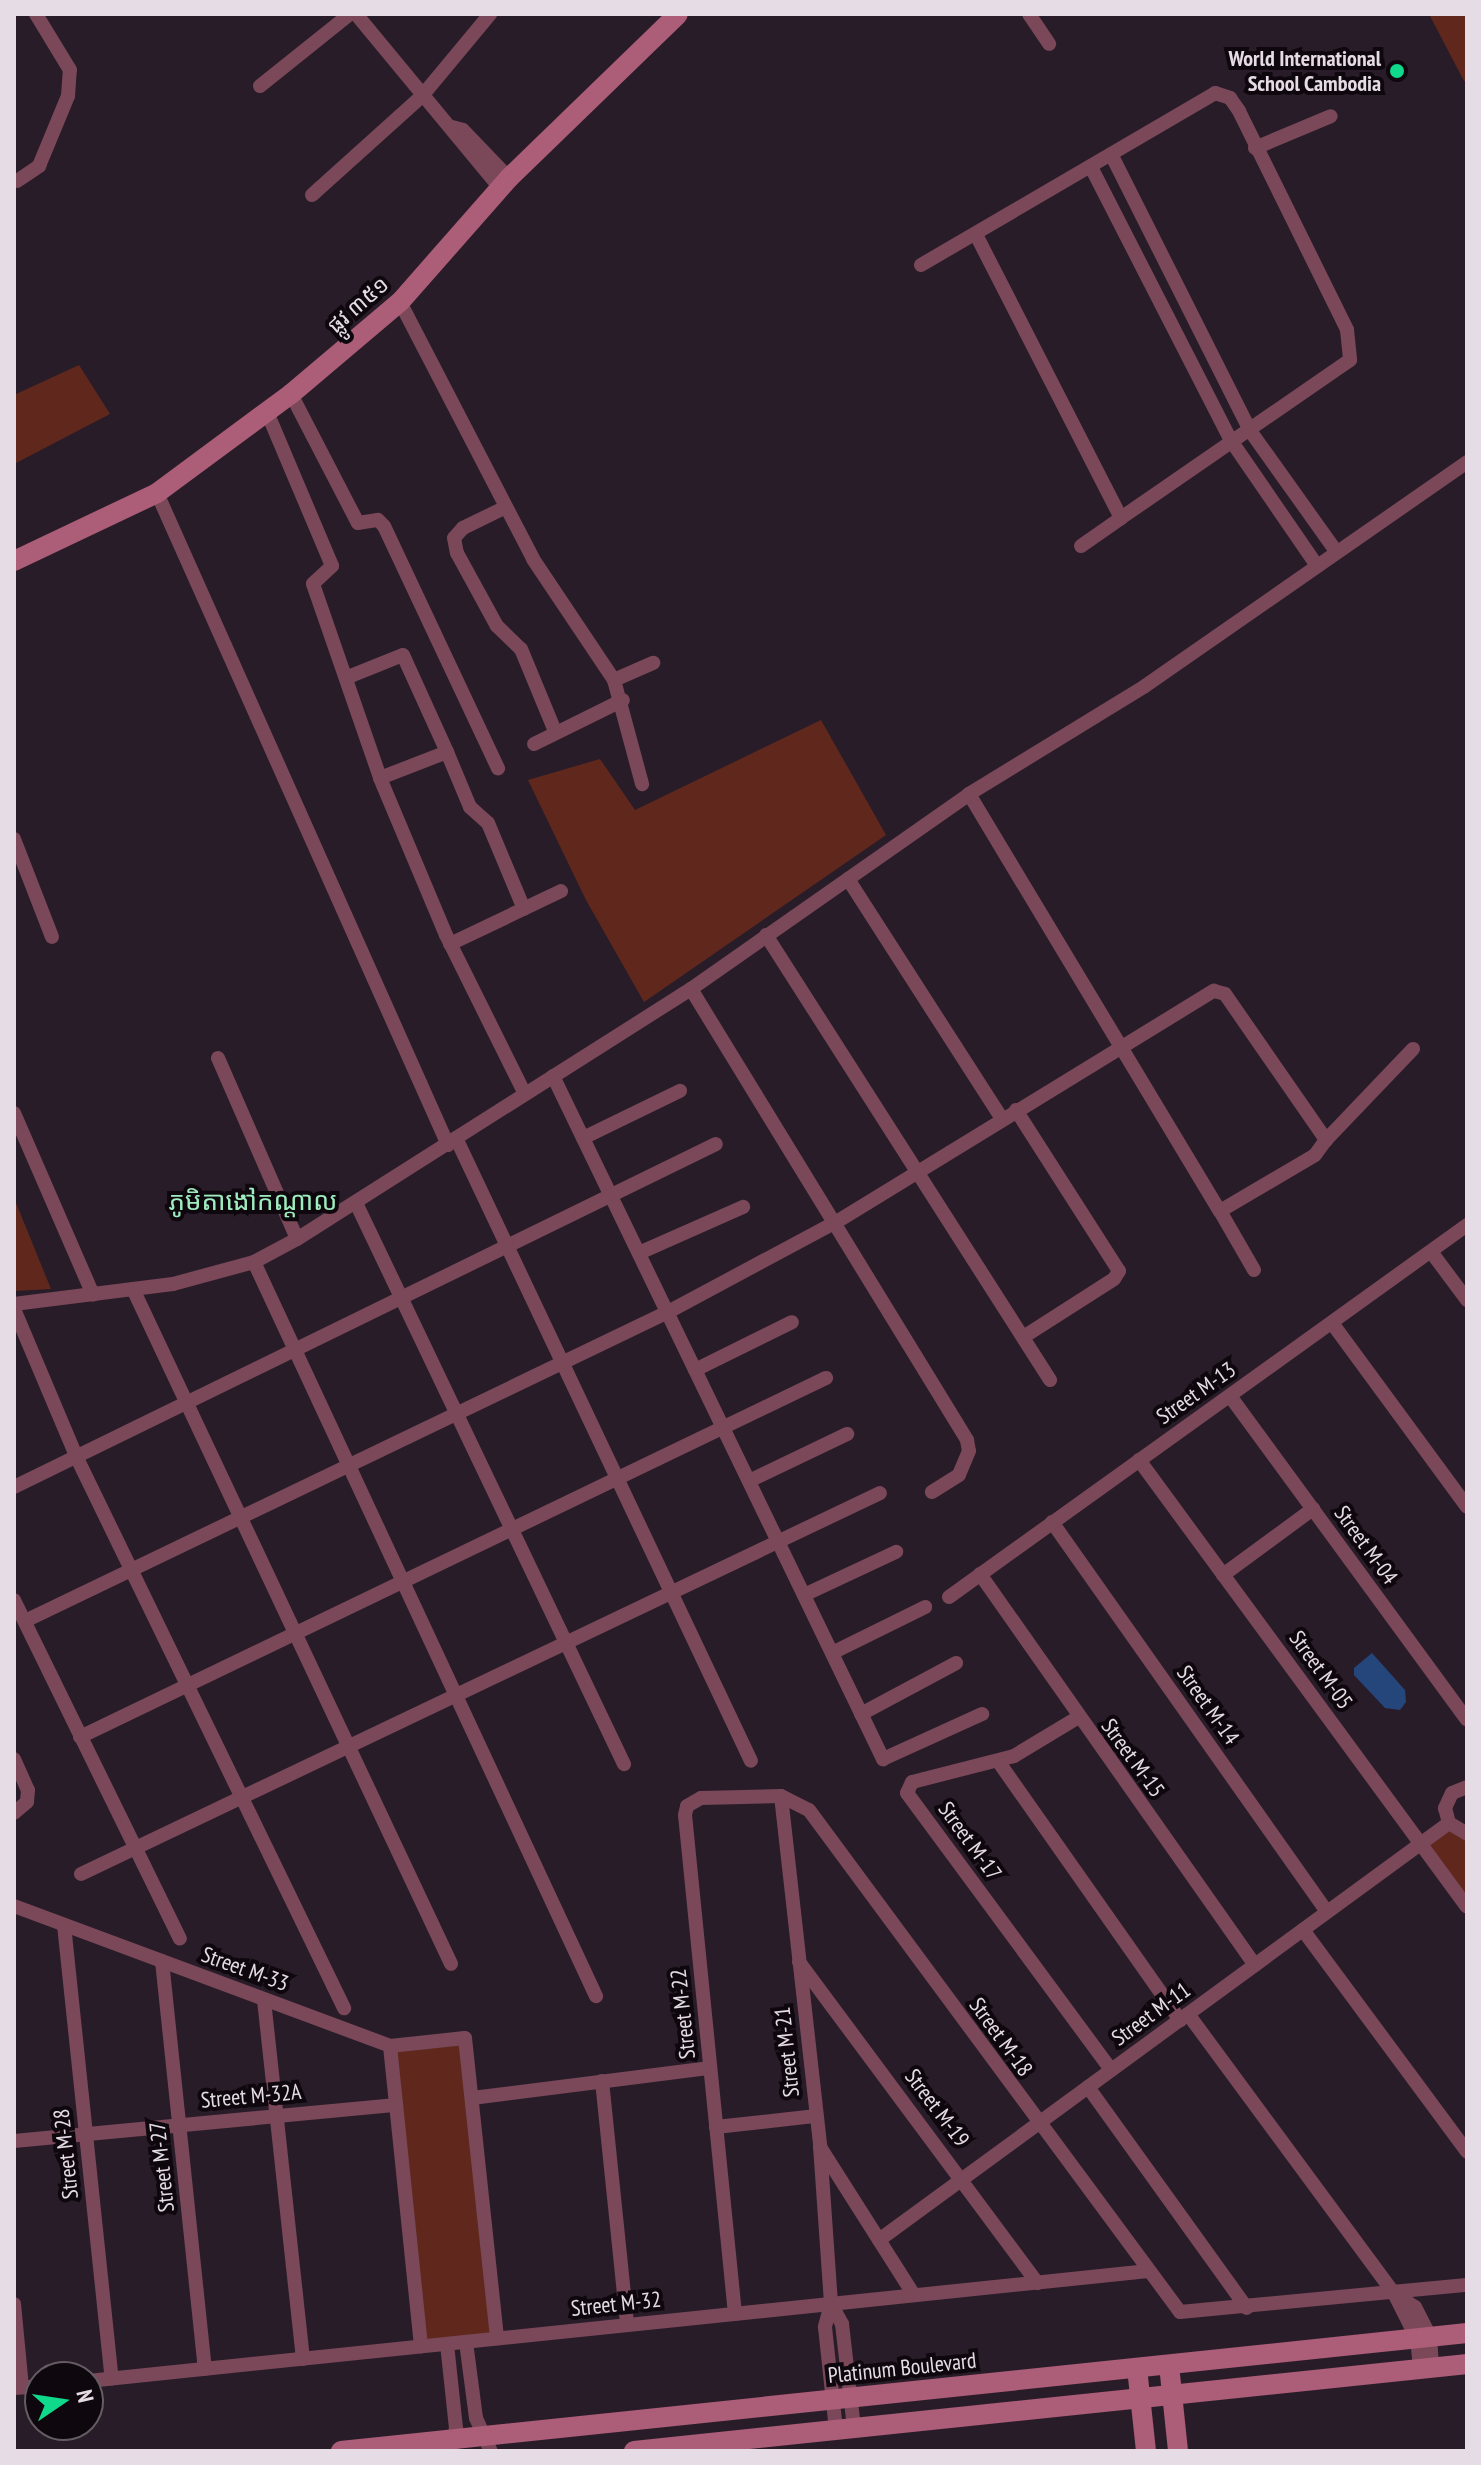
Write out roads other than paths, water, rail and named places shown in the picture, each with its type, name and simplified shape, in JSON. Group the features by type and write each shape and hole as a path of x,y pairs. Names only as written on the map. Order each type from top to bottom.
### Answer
{"street":[{"path":"17,181 39,166 68,96 70,70 36,14"},
{"path":"260,86 350,14"},
{"path":"356,14 422,96 452,127 463,130 504,183"},
{"path":"312,195 422,96 490,14"},
{"name":"ផ្លូវ ៣៥១","path":"14,561 157,493 291,394 400,302 504,183 678,14"},
{"path":"1029,14 1049,44"},
{"path":"921,265 1215,93 1230,98 1239,111 1351,345 1350,360 1251,432 1081,546"},
{"path":"1255,148 1331,116"},
{"path":"1112,156 1251,432 1336,551"},
{"path":"1091,167 1232,442 1316,564"},
{"path":"976,235 1121,518"},
{"path":"400,302 504,508 614,680 623,700 642,784"},
{"path":"291,394 358,523 378,520 384,526 498,768"},
{"path":"267,412 332,566 313,584 348,677 380,778 450,944 524,1092"},
{"path":"344,2008 76,1456 14,1306 173,1284 254,1262 297,1239 452,1142 524,1092 691,989 969,794 1145,686 1316,564 1467,462"},
{"path":"157,493 452,1142 562,1364 751,1761"},
{"path":"504,508 463,528 454,538 457,553 497,626 521,649 555,731"},
{"path":"348,677 403,655 470,807 488,823 524,909"},
{"path":"614,680 653,663"},
{"path":"534,744 623,700"},
{"path":"380,778 447,752"},
{"path":"969,794 1254,1270"},
{"path":"14,839 52,937"},
{"path":"848,879 1002,1119"},
{"path":"450,944 561,891"},
{"path":"766,935 913,1172 1025,1336 1050,1380"},
{"path":"691,989 838,1221 967,1440 969,1451 959,1475 932,1492"},
{"path":"25,1621 351,1468 668,1312 838,1221 913,1172 1219,990 1326,1140"},
{"path":"1220,1211 1315,1155 1413,1049"},
{"path":"218,1058 297,1239"},
{"path":"553,1076 883,1759 982,1714"},
{"path":"583,1138 680,1091"},
{"path":"1016,1110 1119,1271 1114,1279 1025,1336"},
{"path":"14,1113 93,1295"},
{"path":"14,1487 716,1144"},
{"path":"356,1203 399,1299 624,1764"},
{"path":"639,1253 743,1207"},
{"name":"Street M-13","path":"949,1597 1467,1225"},
{"path":"1432,1253 1467,1300"},
{"path":"254,1262 596,1996"},
{"path":"133,1289 451,1964"},
{"path":"695,1370 792,1322"},
{"path":"1332,1323 1467,1507"},
{"path":"80,1737 826,1378"},
{"name":"Street M-04","path":"1230,1396 1467,1720"},
{"path":"749,1481 847,1434"},
{"name":"Street M-05","path":"1139,1460 1467,1907"},
{"path":"81,1874 880,1493"},
{"path":"1223,1575 1313,1509"},
{"name":"Street M-14","path":"1052,1522 1327,1912"},
{"path":"804,1595 896,1552"},
{"name":"Street M-15","path":"980,1574 1077,1718 1255,1965"},
{"path":"14,1600 180,1939"},
{"path":"832,1653 925,1607"},
{"path":"861,1714 956,1663"},
{"name":"Street M-17","path":"1077,1718 998,1761 912,1782 907,1793 1111,2070"},
{"path":"14,1759 28,1790 27,1802 14,1813"},
{"path":"998,1761 1184,2017 1394,2293 1415,2307 1426,2368"},
{"path":"1467,1787 1447,1800 1449,1823 1467,1834"},
{"name":"Street M-21","path":"781,1796 820,2146 831,2304 842,2324 841,2399 845,2429"},
{"name":"Street M-22","path":"735,2314 685,1815 687,1806 701,1798 781,1796"},
{"name":"Street M-18","path":"781,1796 809,1810 1038,2124 1180,2312 1247,2308"},
{"name":"Street M-11","path":"879,2240 1449,1823"},
{"name":"Street M-33","path":"14,1906 390,2046 465,2038 472,2098"},
{"name":"Street M-28","path":"64,1925 112,2378"},
{"path":"1303,1930 1467,2152"},
{"name":"Street M-27","path":"162,1961 205,2369"},
{"name":"Street M-19","path":"799,1962 963,2179 1037,2283"},
{"path":"264,2000 303,2359"},
{"path":"390,2046 421,2346"},
{"path":"497,2338 472,2098 710,2068"},
{"path":"602,2081 627,2325"},
{"path":"1088,2087 1247,2308 1467,2285"},
{"name":"Street M-32A","path":"14,2141 396,2105"},
{"path":"716,2127 816,2116"},
{"path":"820,2146 914,2295"},
{"name":"Street M-32","path":"104,2379 1148,2271"},
{"path":"14,2304 18,2388"},
{"name":"Platinum Boulevard","path":"341,2451 487,2444 841,2399 1467,2333"},
{"path":"466,2342 476,2418 487,2444"},
{"path":"447,2344 453,2445"},
{"path":"634,2451 1467,2364"},
{"path":"1169,2365 1178,2451"},
{"path":"1137,2368 1146,2451"}],"water":[{"path":"1372,1653 1405,1690 1406,1702 1400,1710 1385,1708 1354,1675 1354,1668"}],"place":[{"name":"World International School Cambodia","path":"1397,71"}],"district":[{"name":"ភូមិតាងៅកណ្តាល","path":"253,1201"}]}
